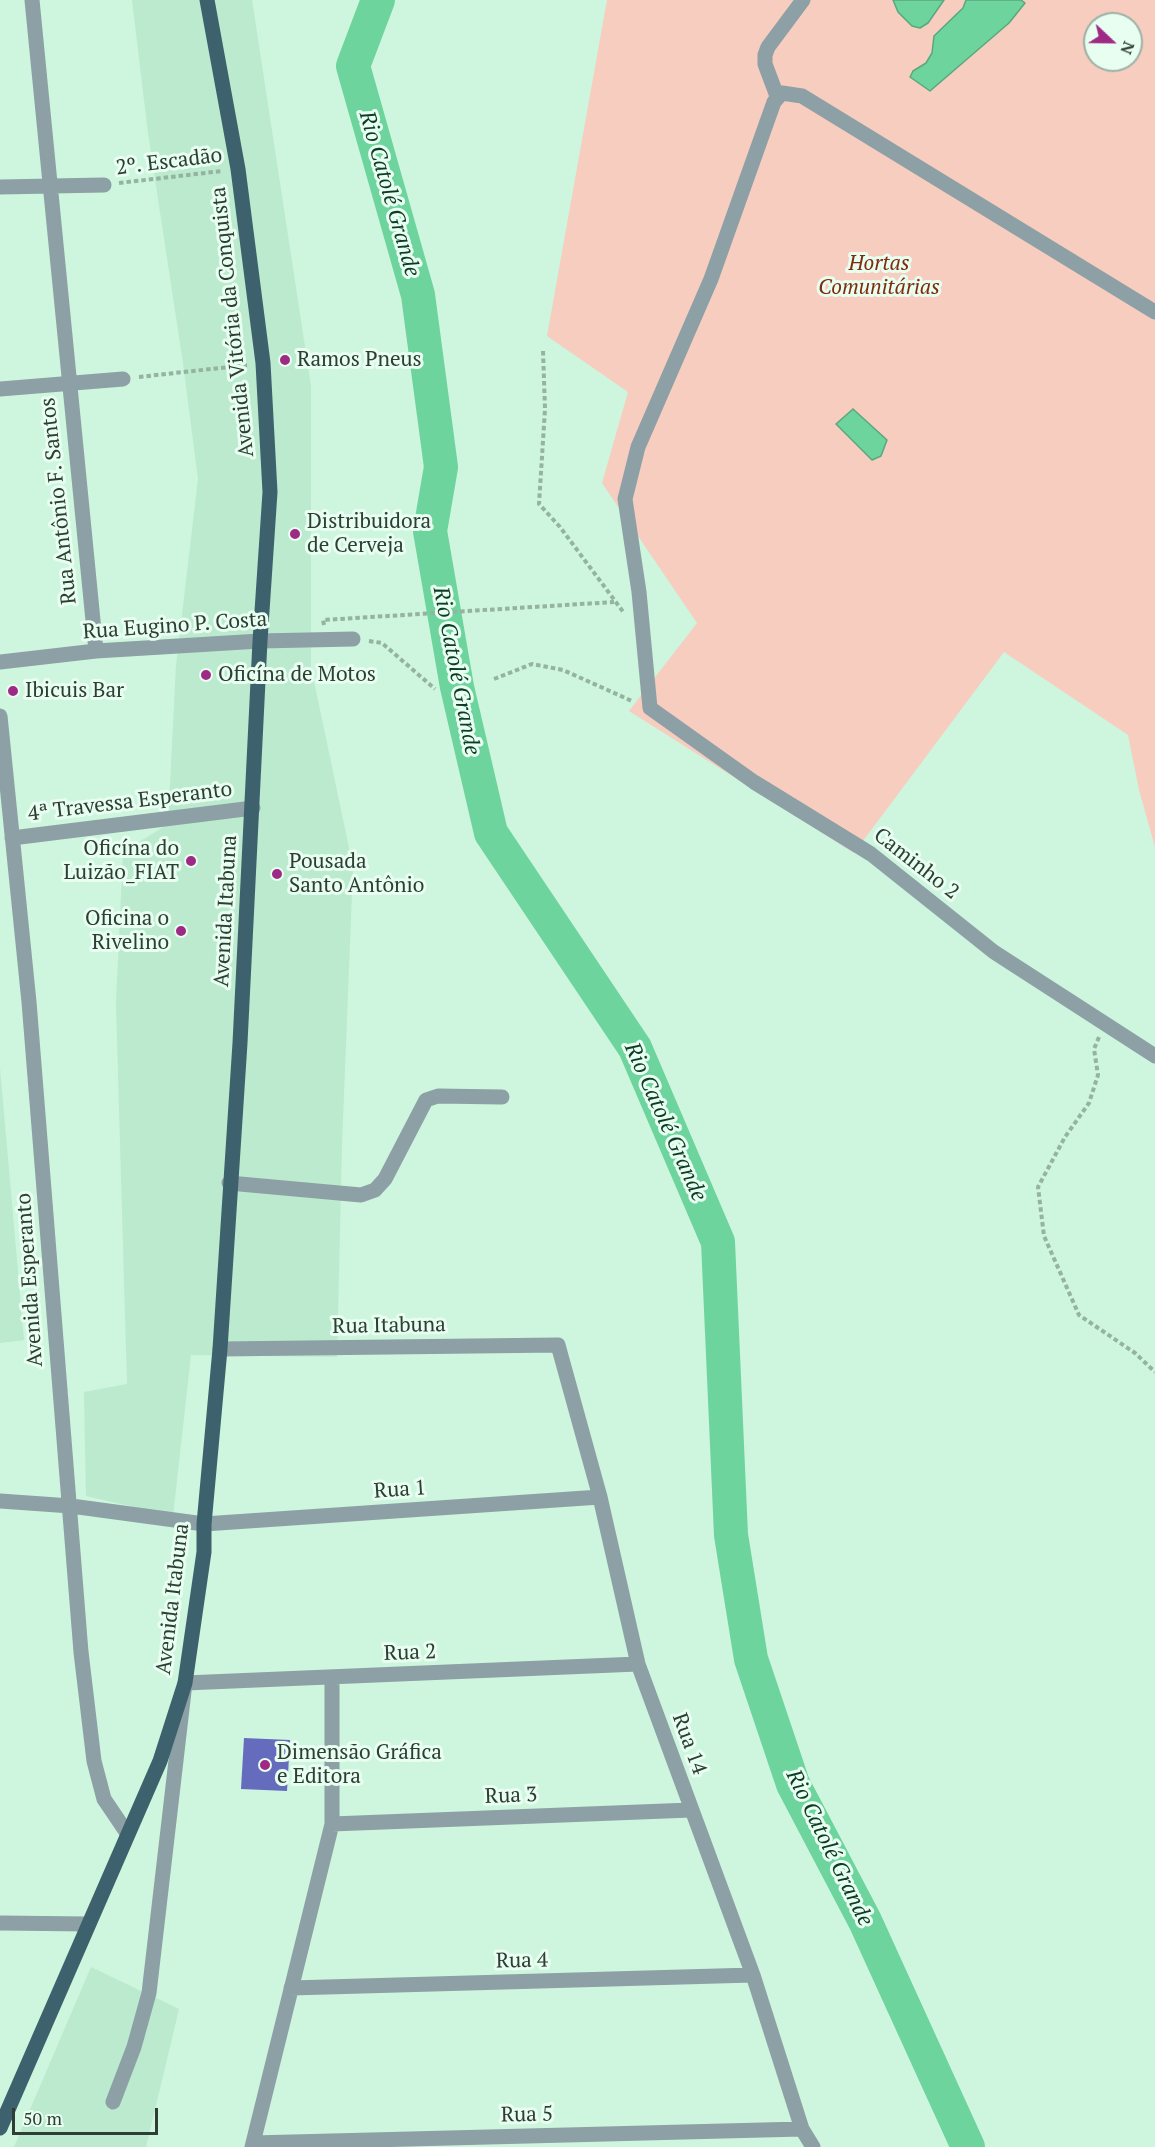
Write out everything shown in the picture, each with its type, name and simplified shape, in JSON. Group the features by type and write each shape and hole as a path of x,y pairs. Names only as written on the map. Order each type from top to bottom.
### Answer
{"main road":[{"name":"Avenida Vitória da Conquista","path":"207,0 238,169 263,363 270,492 260,641"},
{"name":"Avenida Itabuna","path":"0,2128 4,2111 160,1761 185,1683 204,1552 204,1524 220,1349 253,808 260,641"}],"street":[{"name":"Rua Antônio F. Santos","path":"32,0 48,185 96,651"},
{"path":"650,708 639,592 625,500 629,479 650,416 711,279 777,96 765,64 768,47 803,0"},
{"path":"777,96 788,92 802,96 1155,312"},
{"path":"0,187 104,185"},
{"path":"0,389 123,379"},
{"name":"Rua Eugino P. Costa","path":"0,662 96,651 260,641 353,639"},
{"name":"Caminho 2","path":"650,708 754,782 872,854 994,952 1155,1056"},
{"name":"Avenida Esperanto","path":"0,716 3,776 12,838 30,1014 81,1652 94,1761 104,1799 128,1833"},
{"name":"4ª Travessa Esperanto","path":"12,838 253,808"},
{"path":"230,1183 361,1195 375,1190 385,1179 426,1100 438,1096 502,1097"},
{"name":"Rua Itabuna","path":"220,1349 558,1346"},
{"name":"Rua 14","path":"558,1346 600,1497 638,1664 753,1976 802,2129 813,2147"},
{"name":"Rua 1","path":"0,1501 71,1506 204,1524 600,1497"},
{"name":"Rua 2","path":"185,1683 638,1664"},
{"path":"252,2145 332,1824 332,1677"},
{"path":"112,2102 134,2047 149,1993 185,1683"},
{"name":"Rua 3","path":"332,1824 691,1810"},
{"path":"0,1923 87,1924"},
{"name":"Rua 4","path":"291,1988 753,1976"},
{"name":"Rua 5","path":"252,2145 802,2129"}],"path":[{"name":"2º. Escadão","path":"104,185 238,169"},
{"path":"323,620 614,602 560,527 539,504 545,409 543,351"},
{"path":"123,379 263,363"},
{"path":"353,639 382,643 435,688"},
{"path":"494,678 532,664 563,670 650,708"},
{"path":"1105,1023 1094,1049 1098,1075 1089,1103 1065,1137 1038,1187 1044,1236 1079,1314 1135,1353 1155,1372"}],"shaded area":[{"path":"132,0 252,0 311,386 311,667 353,867 342,1144 337,1357 191,1355 173,1516 86,1496 84,1392 127,1384 116,1003 123,852 168,824 176,666 198,479 148,133"},
{"path":"893,0 944,0 928,23 920,28 912,26 898,12"},
{"path":"966,0 1021,0 1025,3 1009,23 930,91 910,77 913,71 926,63 932,53 934,36 963,8"},
{"path":"853,409 887,440 881,456 872,460 836,424"},
{"path":"0,1068 24,1340 0,1343"},
{"path":"91,1967 179,2009 146,2147 14,2147"}],"green space":[{"name":"Hortas Comunitárias","path":"607,0 1155,0 1155,847 1139,790 1128,735 1004,652 854,853 629,711 697,623 602,483 628,392 547,336"}],"building":[{"name":"Dimensão Gráfica e Editora","path":"244,1738 290,1740 287,1791 241,1789"}],"waterway":[{"name":"Rio Catolé Grande","path":"378,0 353,66 418,295 441,467 430,531 457,687 491,833 635,1048 718,1242 731,1535 751,1659 793,1784 865,1921 968,2147"}],"place":[{"name":"Ramos Pneus","path":"285,360"},
{"name":"Distribuidora de Cerveja","path":"295,534"},
{"name":"Oficína de Motos","path":"206,675"},
{"name":"Ibicuis Bar","path":"13,691"},
{"name":"Oficína do Luizão_FIAT","path":"191,861"},
{"name":"Pousada Santo Antônio","path":"277,874"},
{"name":"Oficina o Rivelino","path":"181,931"},
{"name":"Dimensão Gráfica e Editora","path":"265,1765"}]}
